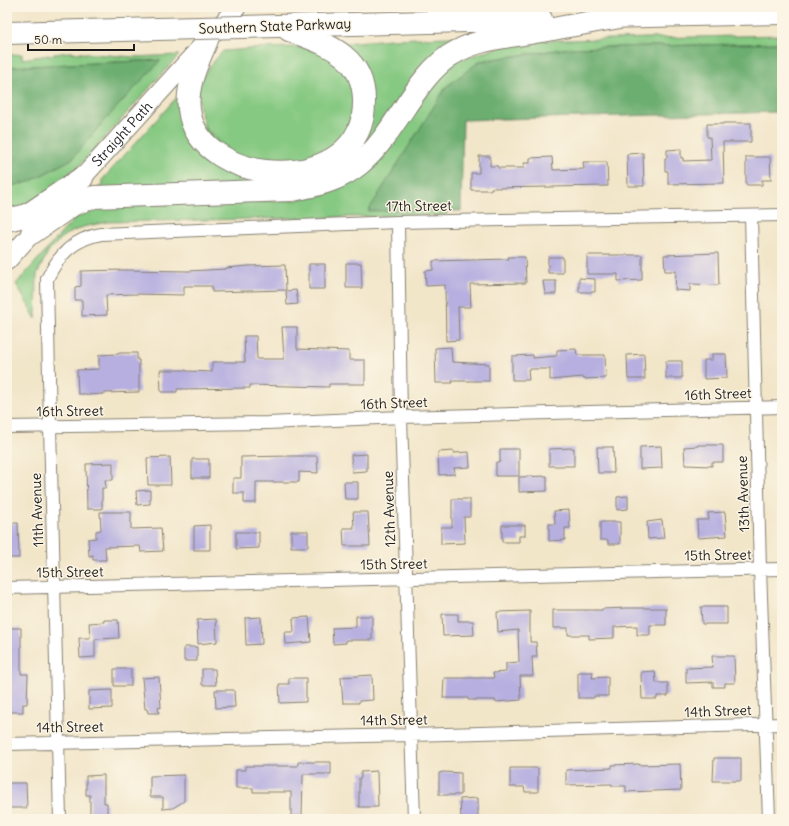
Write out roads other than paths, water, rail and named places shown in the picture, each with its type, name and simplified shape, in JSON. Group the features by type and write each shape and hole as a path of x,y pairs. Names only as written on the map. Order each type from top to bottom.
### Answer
{"highway":[{"name":"Southern State Parkway","path":"7,33 782,13"},
{"path":"32,234 74,204 94,197 290,190 310,187 323,183 344,175 354,169 369,156 429,74 445,59 459,50 478,42 498,37 524,34 620,17"},
{"path":"207,40 195,69 188,97 190,118 198,135 212,149 241,166 273,172 305,169 325,163 333,158 353,139 361,125 363,117 363,90 357,72 341,52 325,44 277,26"},
{"path":"7,47 75,31"},
{"path":"7,220 24,216 32,212 82,178"}],"main road":[{"name":"Straight Path","path":"7,261 237,7"}],"street":[{"name":"17th Street","path":"64,254 72,245 86,236 101,234 398,222 782,215"},
{"name":"13th Avenue","path":"751,216 755,408 769,819"},
{"name":"12th Avenue","path":"398,222 401,417 410,735 414,819"},
{"name":"11th Avenue","path":"60,819 47,279 53,268 64,254"},
{"name":"16th Street","path":"7,427 268,422 782,407"},
{"name":"15th Street","path":"7,588 782,569"},
{"name":"14th Street","path":"7,744 410,735 782,724"}]}
